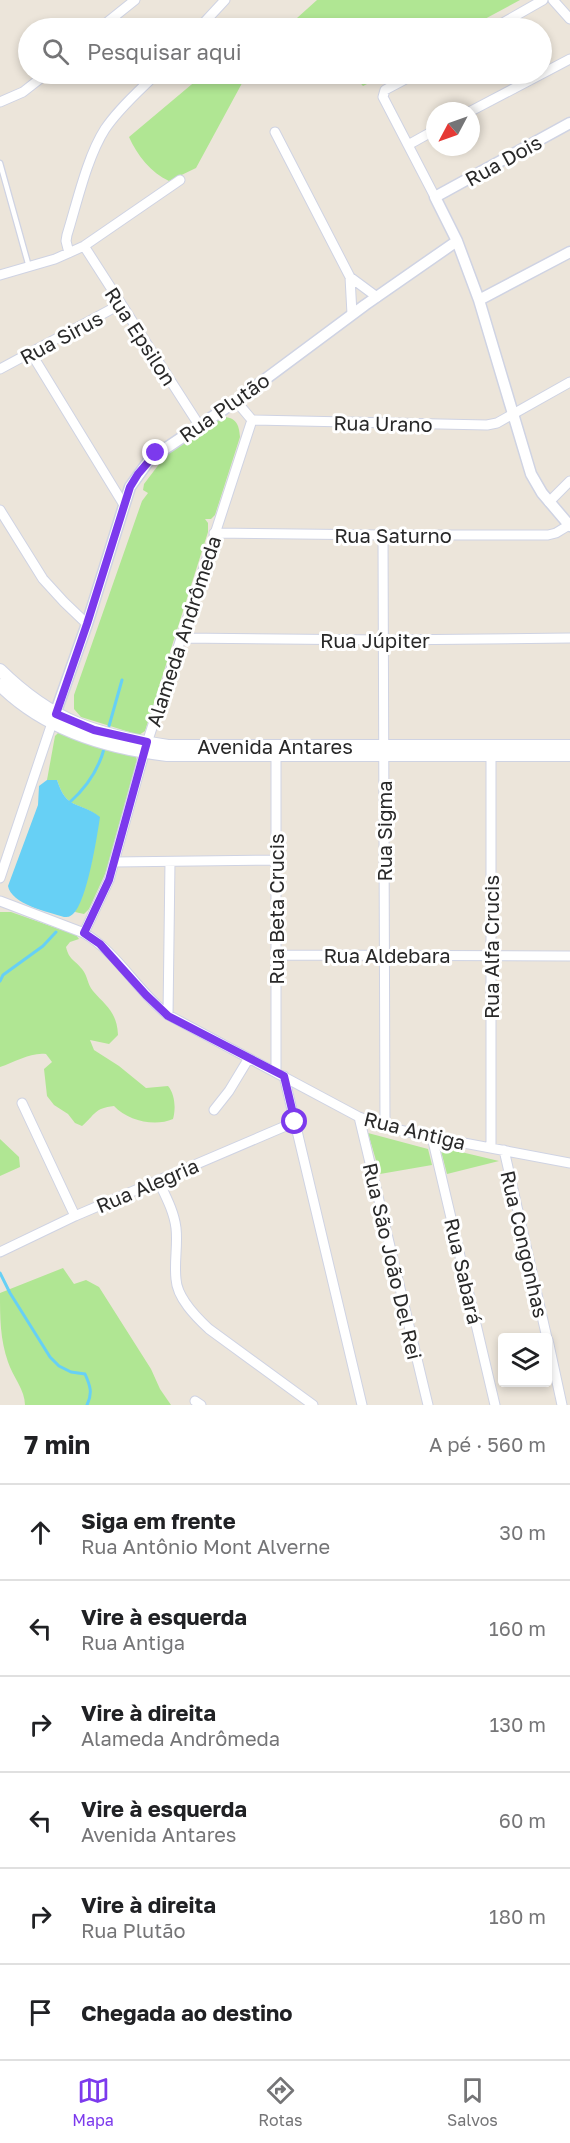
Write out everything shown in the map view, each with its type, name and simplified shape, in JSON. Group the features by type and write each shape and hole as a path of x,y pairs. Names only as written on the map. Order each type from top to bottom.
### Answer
{"main road":[{"name":"Avenida Antares","path":"0,670 6,691 31,711 54,719 96,741 146,747 167,755 276,751 491,752 570,755"},
{"name":"Avenida Antares","path":"491,752 570,746"}],"street":[{"path":"112,18 135,0"},
{"path":"208,18 225,0"},
{"path":"512,18 543,0"},
{"path":"553,0 570,19"},
{"path":"552,68 570,58"},
{"path":"0,102 23,92 33,84"},
{"path":"69,253 67,235 95,148 119,111 146,84"},
{"path":"397,84 386,90 383,97 457,241 479,300 531,474 549,502 569,525"},
{"path":"480,106 521,84"},
{"name":"Rua Dois","path":"435,197 570,123"},
{"path":"275,132 350,277 352,314"},
{"path":"408,145 426,135"},
{"path":"0,275 29,267 84,246 180,180"},
{"name":"Rua Plutão","path":"1,874 87,624 130,487 150,459 457,241"},
{"name":"Rua Epsilon","path":"84,246 199,425"},
{"path":"479,300 570,252"},
{"path":"350,277 377,297"},
{"name":"Rua Sirus","path":"0,369 121,304"},
{"path":"31,353 124,506"},
{"name":"Rua Urano","path":"252,420 487,425 497,423 570,382"},
{"path":"236,400 252,420"},
{"name":"Alameda Andrômeda","path":"84,933 109,880 146,747 252,420"},
{"path":"549,502 570,481"},
{"path":"0,510 43,579 87,624"},
{"name":"Rua Saturno","path":"214,532 548,535 569,525"},
{"name":"Rua Sigma","path":"383,535 385,1126"},
{"name":"Rua Júpiter","path":"181,638 383,640 570,638"},
{"name":"Rua Beta Crucis","path":"276,751 276,954 280,1074 295,1122 362,1405"},
{"name":"Rua Alfa Crucis","path":"491,752 491,1147"},
{"path":"114,862 276,860"},
{"path":"168,1016 170,862"},
{"name":"Rua Antiga","path":"0,901 84,933 100,944 168,1016 359,1117 385,1126 432,1137 570,1163"},
{"name":"Rua Aldebara","path":"276,954 570,956"},
{"path":"214,1110 229,1091 249,1058"},
{"path":"22,1103 75,1216"},
{"name":"Rua São João Del Rei","path":"359,1117 428,1405"},
{"name":"Rua Alegria","path":"0,1252 75,1216 295,1122"},
{"name":"Rua Sabará","path":"432,1137 495,1405"},
{"name":"Rua Congonhas","path":"504,1150 546,1333"},
{"path":"158,1180 171,1207 176,1225 176,1281 178,1290 187,1304 209,1329 313,1405"},
{"name":"Rua Congonhas","path":"552,1361 562,1405"}],"lane":[{"path":"0,163 29,267"}],"green space":[{"path":"317,0 520,0 487,18 297,18"},
{"path":"192,84 242,84 196,168 169,181 145,163 129,137"},
{"path":"222,417 231,418 236,422 240,437 215,515 211,519 205,519 208,523 208,532 145,731 139,735 81,717 74,709 74,695 142,501 148,493 143,490 144,484 166,455"},
{"path":"59,732 133,755 138,763 111,861 89,909 84,914 75,912 91,864 99,817 69,801 57,780 47,780 55,736"},
{"path":"0,912 11,912 76,935 79,939 70,942 66,947 67,951 84,972 91,988 110,1010 117,1027 118,1035 109,1044 90,1040 94,1050 119,1066 146,1088 168,1086 174,1102 173,1119 158,1122 142,1121 134,1119 114,1106 99,1110 82,1126 75,1123 68,1114 54,1105 47,1096 44,1069 52,1062 46,1054 29,1056 0,1067"},
{"path":"368,1133 428,1149 432,1165 380,1174"},
{"path":"0,1139 19,1157 20,1167 0,1176"},
{"path":"440,1147 499,1161 447,1174"},
{"path":"63,1268 74,1284 86,1280 99,1287 171,1405 25,1405 23,1394 10,1368 3,1345 0,1293"}],"water":[{"path":"47,780 57,780 69,801 100,817 83,897 73,914 68,917 40,910 23,902 16,898 8,886 38,805 39,786"}],"waterway":[{"path":"109,726 122,680"},
{"path":"69,803 91,779 104,749"},
{"path":"0,981 3,975 43,946 56,932"},
{"path":"0,1273 50,1357 59,1366 71,1372 85,1374 90,1389 87,1405"}],"route":[{"path":"156,453 130,487 56,714 94,730 147,742 109,880 84,933 100,944 168,1016 284,1076 295,1122"}]}
